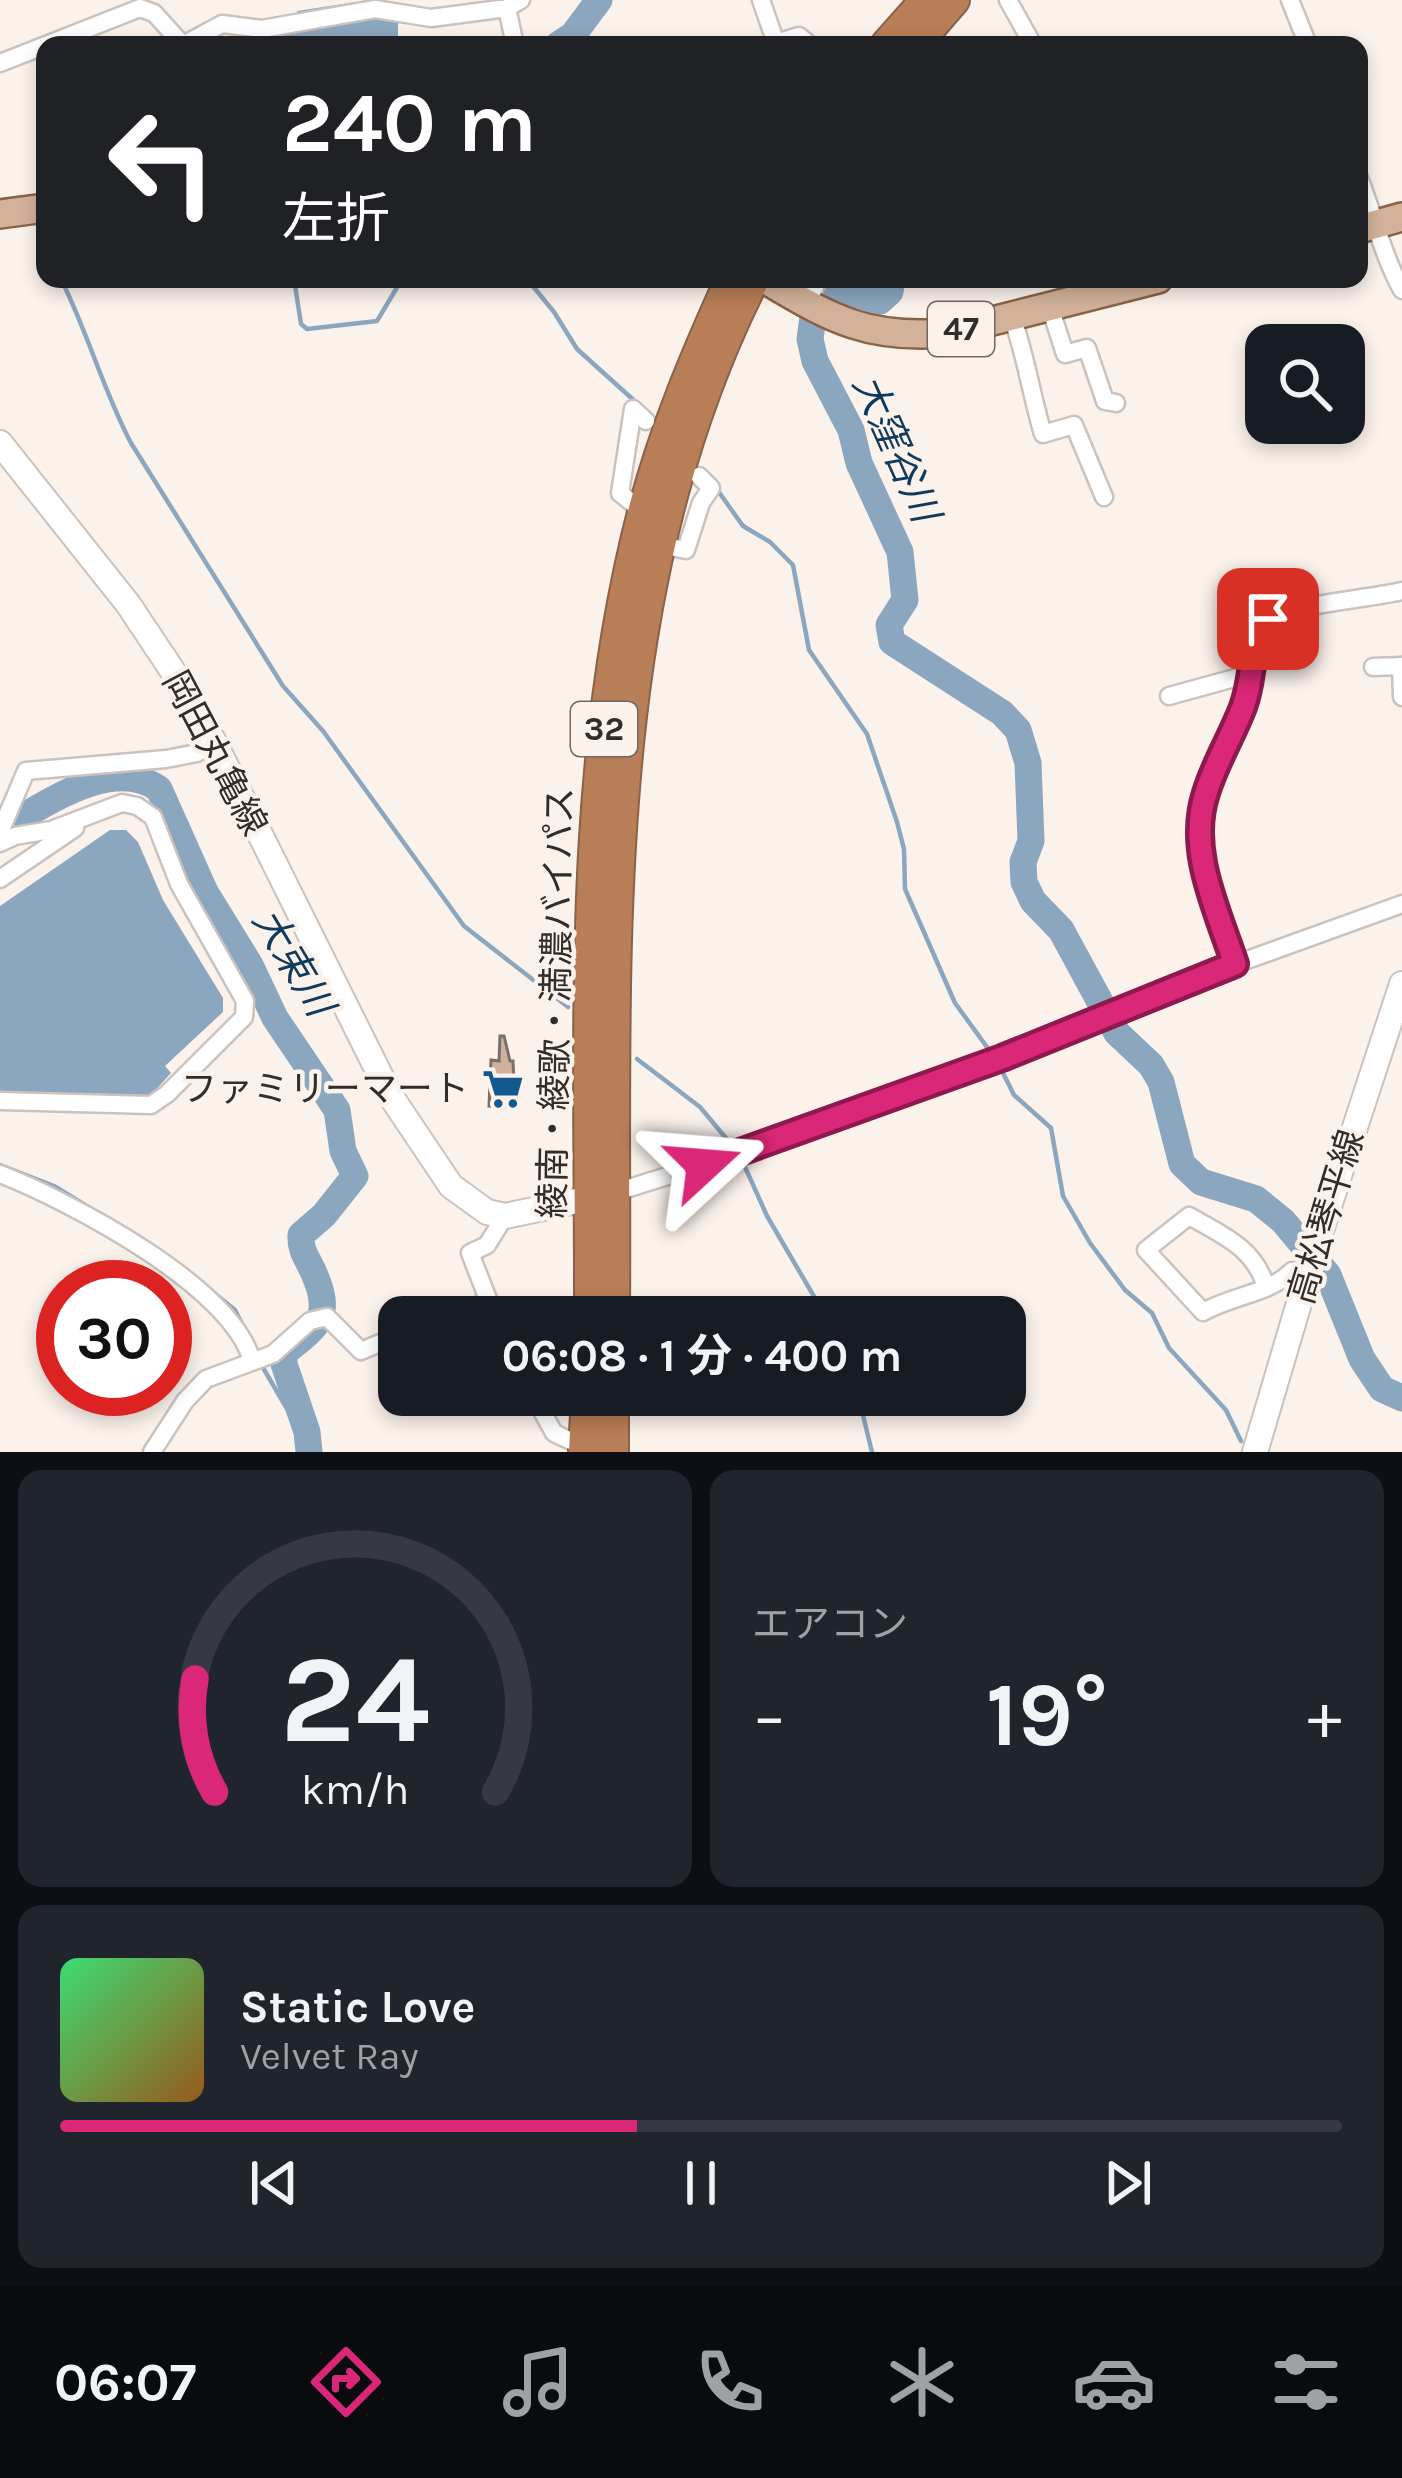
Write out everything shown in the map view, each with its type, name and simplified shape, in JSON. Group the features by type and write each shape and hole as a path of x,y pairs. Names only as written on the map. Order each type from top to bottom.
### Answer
{"highway":[{"path":"894,36 926,0"},
{"path":"924,36 954,0"},
{"name":"綾南・綾歌・満濃バイパス","path":"612,1296 601,1196 590,940 606,706 643,512 696,356 727,288"},
{"name":"綾南・綾歌・満濃バイパス","path":"592,1296 631,705 677,470 707,386 759,288"},
{"path":"590,1416 594,1450"},
{"path":"594,1450 606,1416"}],"main road":[{"path":"0,214 36,209"},
{"path":"1368,226 1402,217"},
{"name":"47","path":"813,291 848,325 912,336 945,333 1126,288"},
{"name":"岡田丸亀線","path":"0,443 128,604 214,742 390,1095 451,1186 487,1212 505,1216"},
{"name":"高松琴平線","path":"1255,1452 1402,984"},
{"path":"505,1216 601,1196"}],"street":[{"path":"761,0 773,36"},
{"path":"1008,0 1028,36"},
{"path":"1290,0 1304,36"},
{"path":"200,36 222,24 262,29 392,5 431,18 514,4 515,36"},
{"path":"69,36 140,8 154,13 175,36"},
{"path":"0,63 36,49"},
{"path":"1368,230 1402,290"},
{"path":"1086,288 1097,296"},
{"path":"1050,307 1065,354 1087,348 1105,401 1116,403"},
{"path":"1012,317 1030,367 1030,388 1043,434 1074,425 1104,496"},
{"path":"643,512 620,493 633,410 646,421"},
{"path":"659,545 686,550 701,503 711,488 699,476"},
{"path":"1235,964 1197,834 1205,793 1245,703 1255,639 1268,619 1310,606 1402,591"},
{"path":"1373,667 1401,666 1402,697"},
{"path":"1169,696 1250,674"},
{"path":"3,823 26,771 166,758 197,753 214,742"},
{"path":"0,843 122,802 153,817 179,884 245,1001 244,1017 151,1105 0,1101"},
{"path":"0,879 81,824 82,818"},
{"path":"601,1196 738,1154 1002,1058 1235,964 1402,904"},
{"path":"0,1174 54,1195 150,1255 230,1319 257,1359"},
{"path":"487,1296 470,1253 487,1245 505,1216"},
{"path":"1267,1288 1260,1264 1231,1239 1189,1216 1146,1250 1203,1312 1246,1292 1276,1287 1292,1271 1311,1262"},
{"path":"152,1452 185,1401 206,1379 273,1354 322,1317 362,1351 378,1344"},
{"path":"545,1416 554,1433 594,1450"}],"water":[{"path":"378,16 398,17 398,36 270,34"},
{"path":"110,830 126,830 138,842 163,900 223,998 223,1012 165,1066 171,1073 151,1095 139,1100 0,1095 0,906"}],"building":[{"path":"500,1036 513,1061 515,1107 489,1106 491,1060 499,1061"}],"waterway":[{"name":"大窪谷川","path":"572,36 599,0"},
{"path":"299,13 371,2"},
{"path":"0,71 36,57"},
{"path":"65,288 131,443 283,686 323,731 464,926 568,1007"},
{"path":"295,288 301,324 307,329 377,321 397,288"},
{"path":"534,288 577,349 638,404"},
{"name":"大窪谷川","path":"833,297 858,295 880,301 891,288"},
{"name":"大窪谷川","path":"813,317 810,339 815,361 851,430 859,463 900,552 905,600 889,625 892,642 1002,713 1018,730 1028,763 1031,841 1023,862 1024,882 1033,901 1061,930 1117,1033 1151,1065 1161,1082 1182,1164 1201,1182 1256,1199 1283,1221 1328,1275 1362,1359 1382,1389 1402,1398"},
{"path":"716,488 743,526 770,542 793,565 809,650 867,734 904,849 905,889 955,1003 992,1054"},
{"name":"大束川","path":"0,830 99,781 140,780 159,789 205,892 250,965 275,1018 337,1110 343,1151 355,1176 301,1235 322,1310 314,1327 284,1353 309,1452"},
{"path":"990,1050 1101,1006"},
{"path":"637,1059 700,1107 735,1149"},
{"path":"1002,1071 1014,1095 1051,1128 1063,1196 1090,1243 1125,1290 1152,1313 1169,1348 1226,1410 1241,1441"},
{"path":"741,1158 767,1216 814,1296"},
{"path":"0,1165 54,1186 90,1208"},
{"path":"208,1288 235,1310 244,1328"},
{"path":"262,1366 293,1419 302,1452"},
{"path":"863,1416 872,1452"}],"place":[{"name":"ファミリーマート","path":"503,1089"}],"route":[{"path":"704,1165 1002,1058 1235,964 1197,834 1205,793 1245,703 1255,639 1268,619"}]}
